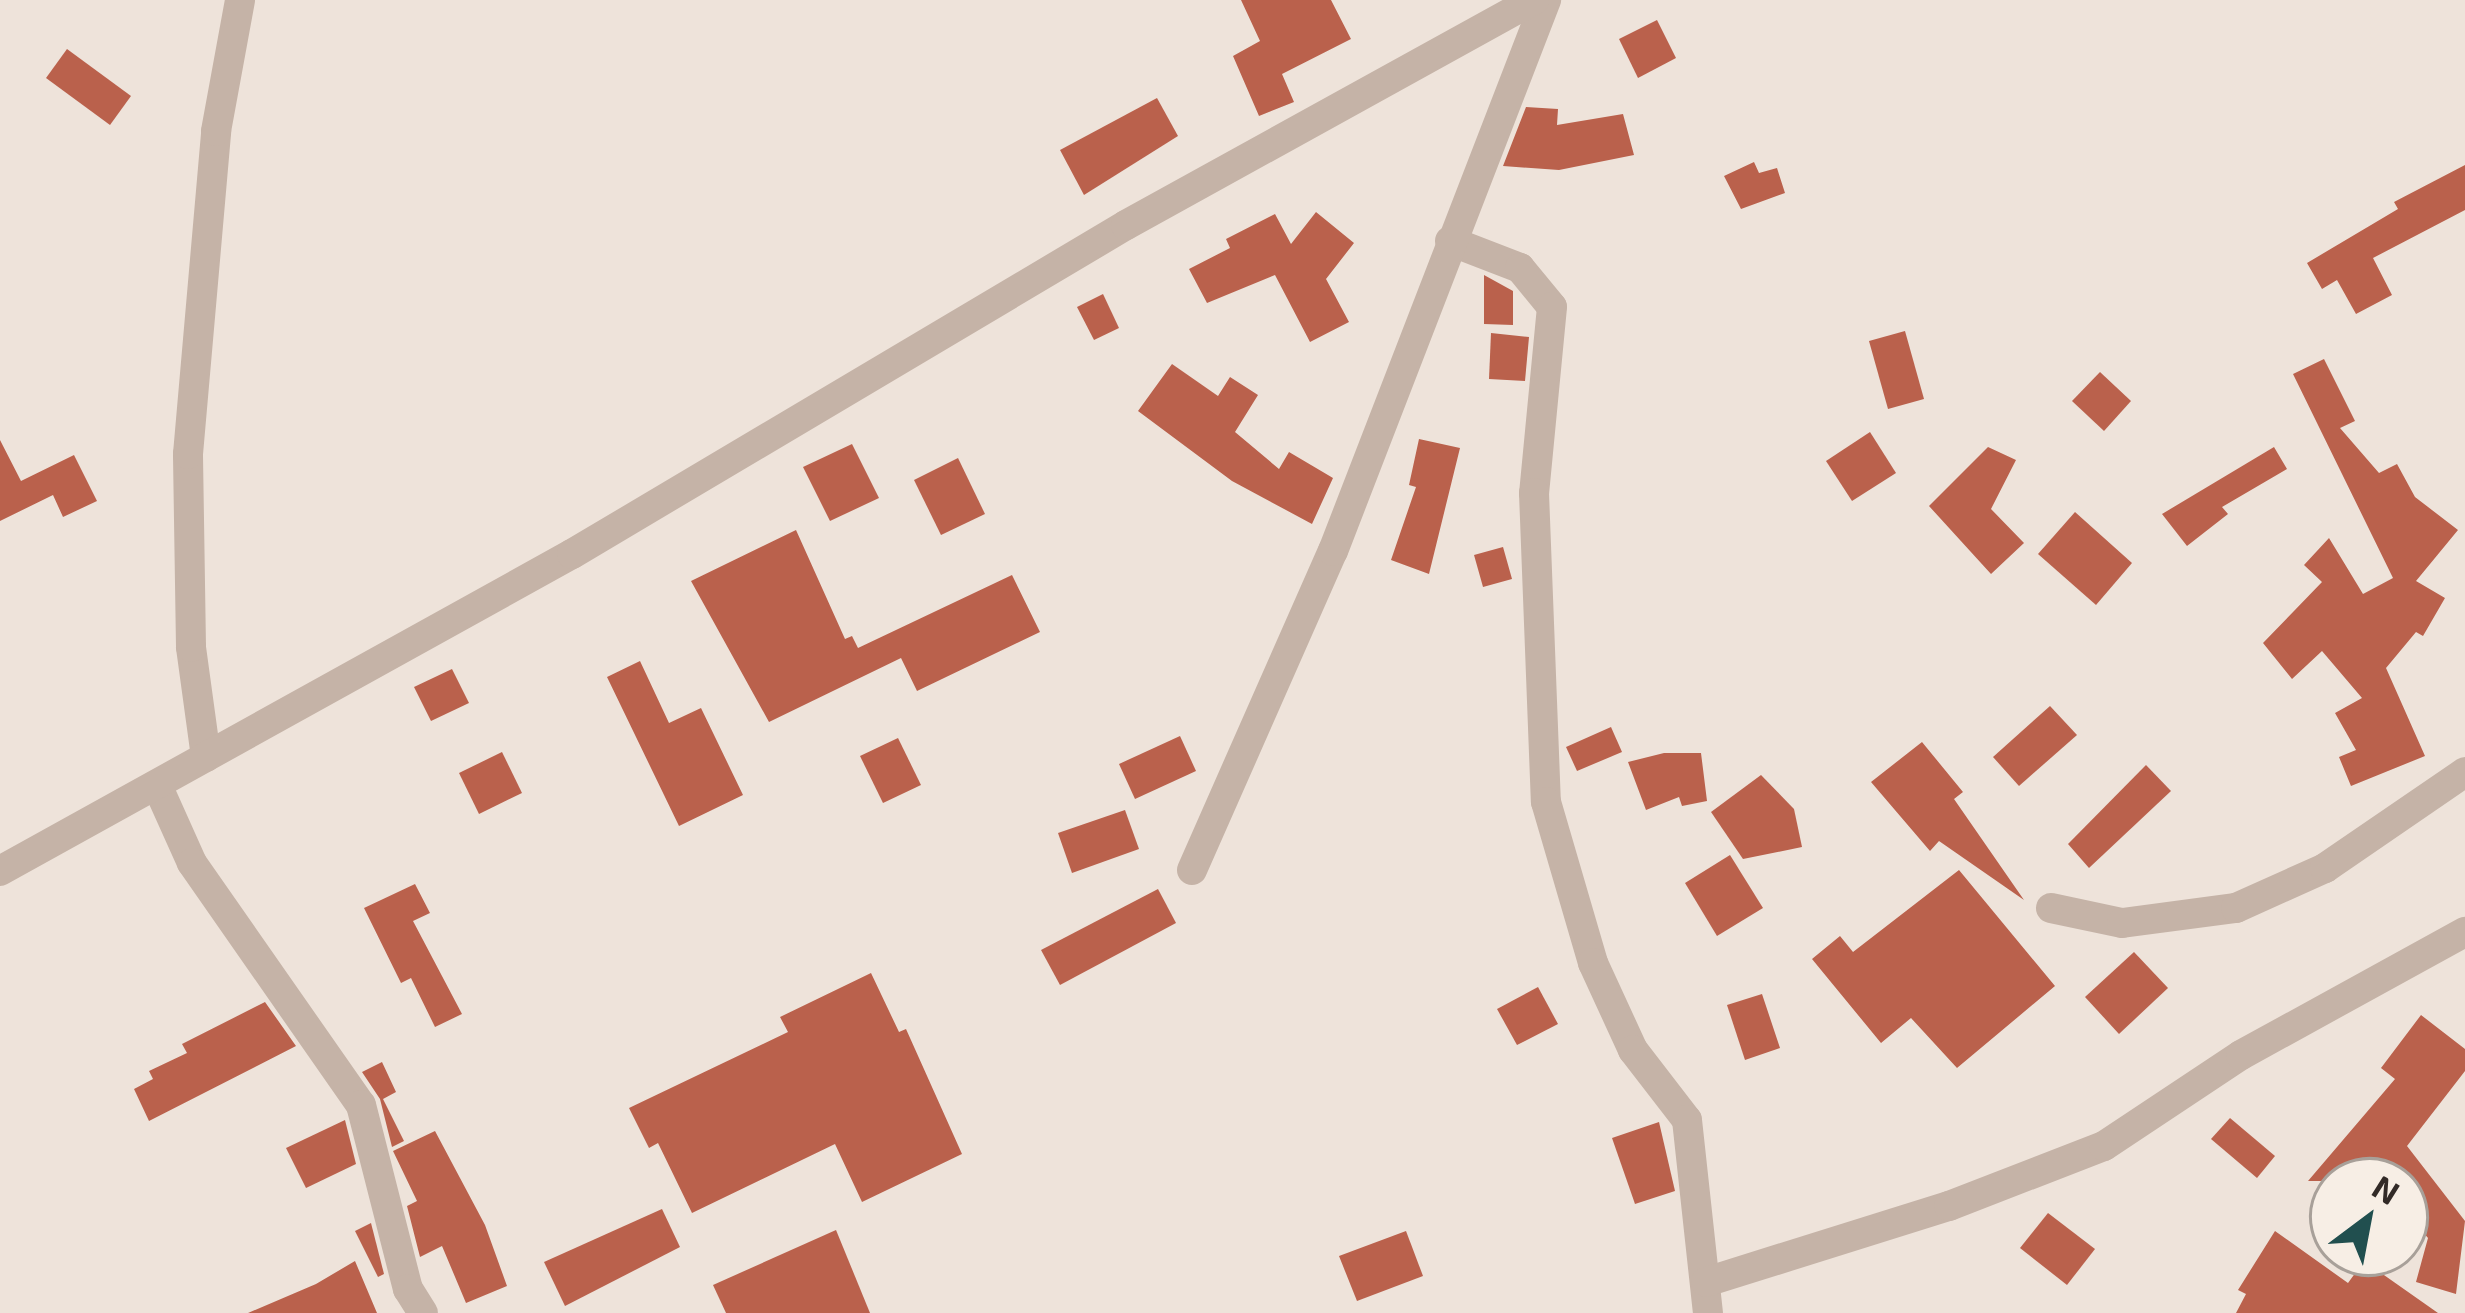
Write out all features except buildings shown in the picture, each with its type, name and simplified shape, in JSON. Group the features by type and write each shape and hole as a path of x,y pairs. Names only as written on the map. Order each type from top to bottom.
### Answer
{"street":[{"path":"206,758 191,646 188,454 217,131 240,0"},
{"path":"0,871 592,542 1126,225 1534,0"},
{"path":"1192,870 1333,551 1546,0"},
{"path":"1450,241 1520,268 1552,308 1534,493 1546,802 1593,963 1633,1050 1687,1120 1707,1298 2104,1146 2241,1054 2465,932"},
{"path":"2051,908 2122,923 2236,908 2325,868 2465,772"},
{"path":"157,785 192,863 361,1105 408,1289 423,1313"}]}
